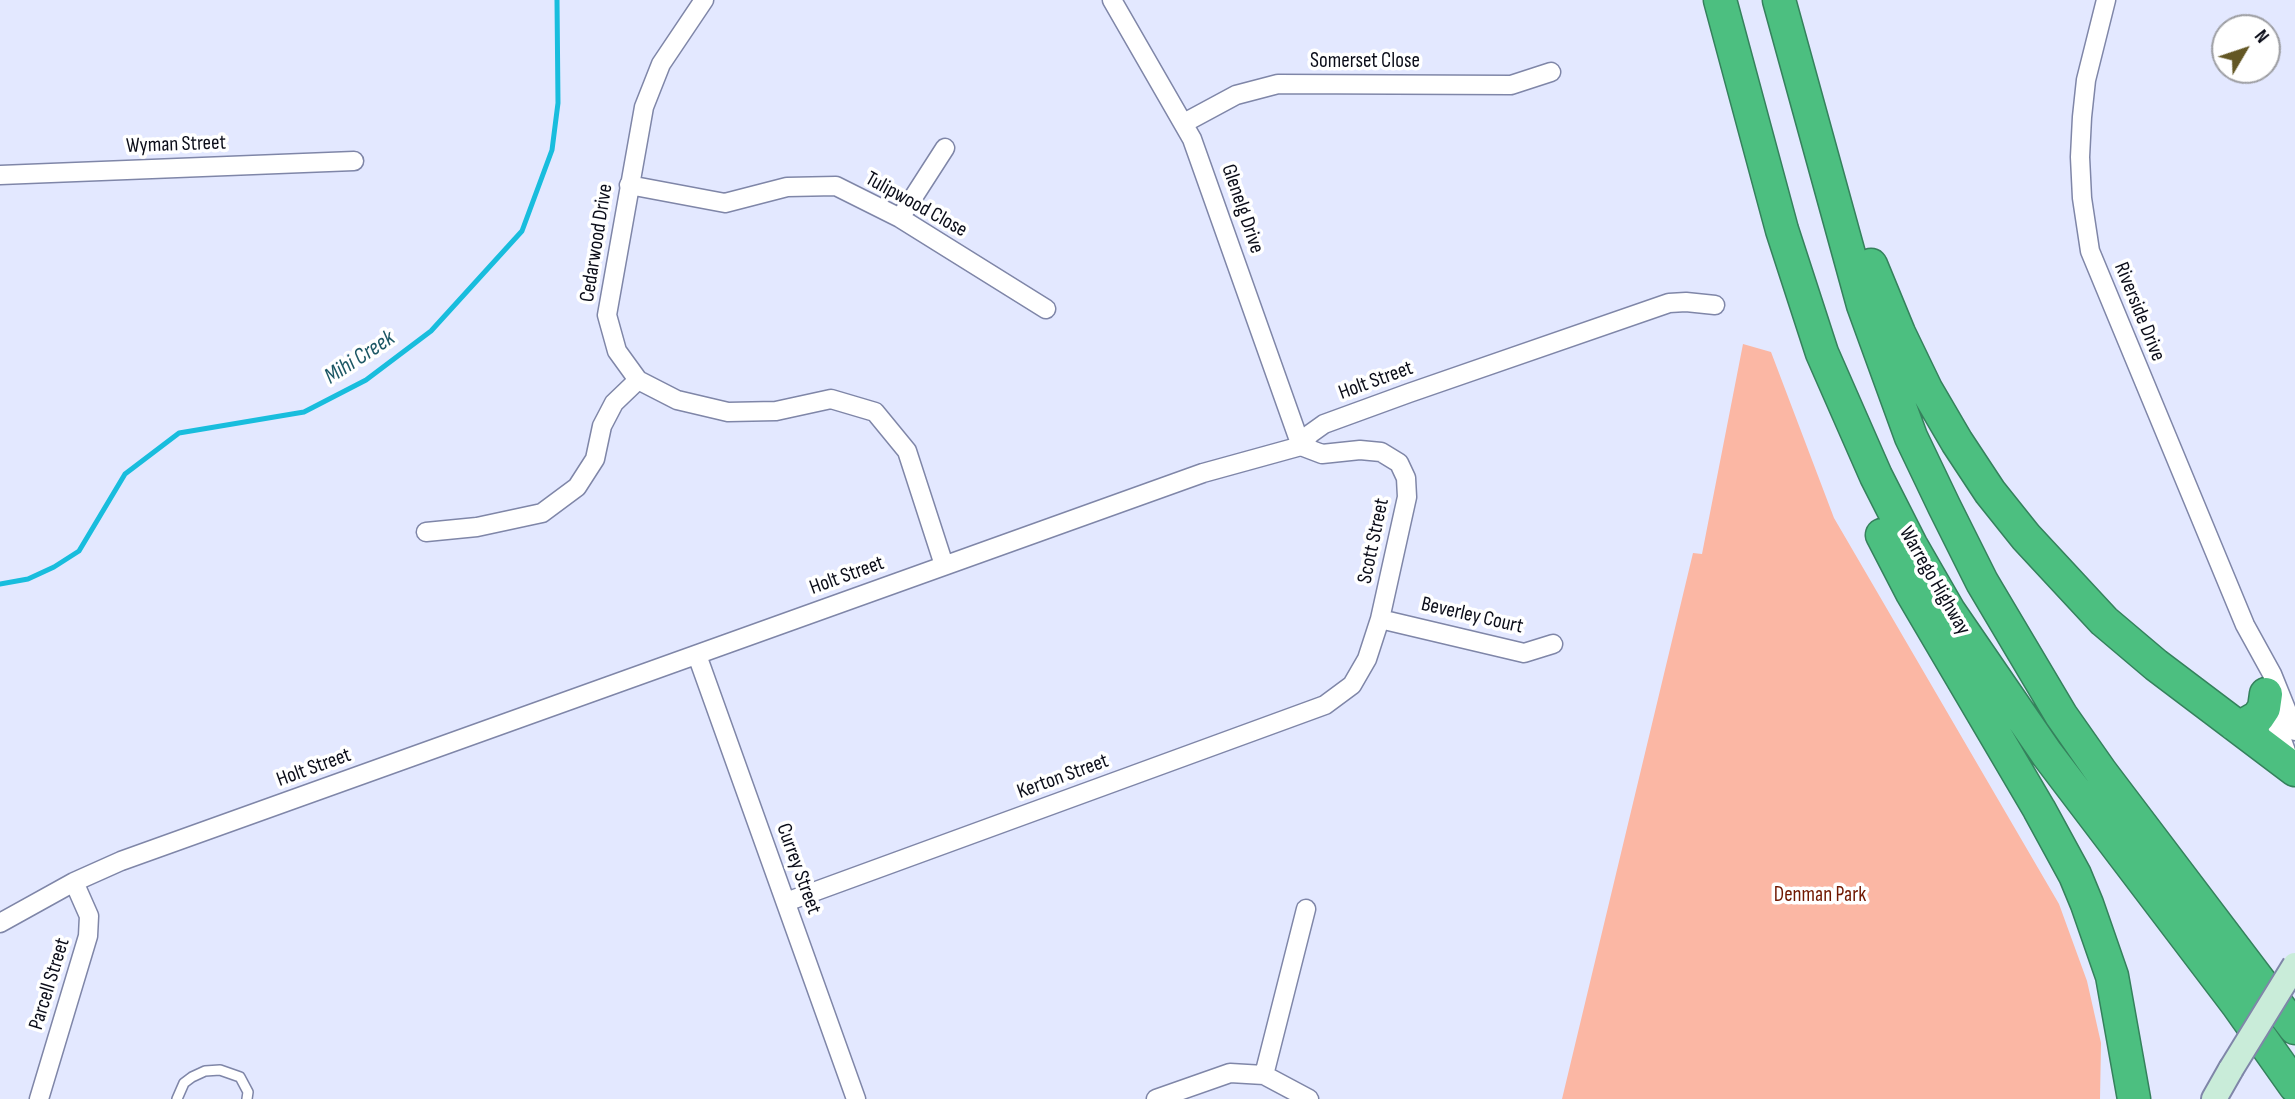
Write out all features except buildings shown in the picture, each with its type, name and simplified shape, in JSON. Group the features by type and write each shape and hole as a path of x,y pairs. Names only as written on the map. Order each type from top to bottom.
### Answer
{"highway":[{"name":"Warrego Highway","path":"1720,0 1760,155 1822,353 1871,464 1911,545 1948,611 2047,754 2295,1086"},
{"name":"Warrego Highway","path":"1779,0 1863,305 1912,437 1982,582 2061,715 2101,772 2295,1028"},
{"path":"1832,194 1858,232 1899,333 1926,388 1990,492 2048,563 2104,621 2156,665 2294,771"},
{"path":"1800,288 1800,335 1839,437 1883,538 1919,605 2039,808 2075,875 2087,904 2112,976 2134,1099"},
{"path":"2234,724 2244,724 2258,717 2264,708 2266,694"}],"main road":[{"path":"2214,1099 2295,965"}],"street":[{"name":"Cedarwood Drive","path":"704,0 661,64 644,107 607,315 617,351 638,380 677,400 728,412 776,411 831,399 875,412 907,451 944,565"},
{"name":"Glenelg Drive","path":"1112,0 1184,123 1200,159 1301,446"},
{"name":"Riverside Drive","path":"2106,0 2086,80 2082,117 2082,198 2091,251 2245,625 2294,771"},
{"name":"Somerset Close","path":"1184,123 1236,95 1278,84 1511,85 1551,72"},
{"path":"900,218 945,148"},
{"name":"Wyman Street","path":"0,175 355,161"},
{"name":"Tulipwood Close","path":"629,185 725,204 787,187 836,187 900,218 1046,309"},
{"name":"Holt Street","path":"0,923 74,882 134,856 1217,468 1301,446 1310,434 1324,424 1661,306 1679,302 1715,305"},
{"path":"426,532 477,527 542,513 577,487 595,459 603,426 614,403 638,380"},
{"name":"Scott Street","path":"1301,446 1322,454 1356,450 1377,451 1390,456 1403,469 1406,478 1408,492 1380,619 1367,659 1352,685"},
{"name":"Beverley Court","path":"1380,619 1524,653 1553,644"},
{"name":"Riverside Drive","path":"2245,625 2272,674 2295,731"},
{"name":"Currey Street","path":"697,655 856,1099"},
{"name":"Kerton Street","path":"786,902 1325,705 1352,685"},
{"name":"Parcell Street","path":"40,1099 88,936 89,916 74,882"},
{"path":"1264,1075 1306,909"},
{"path":"1156,1099 1230,1073 1264,1075 1309,1099"}],"lane":[{"path":"177,1099 184,1083 192,1077 205,1071 220,1070 240,1077 248,1092 247,1099"}],"green space":[{"name":"Denman Park","path":"1743,344 1771,352 1834,518 2059,904 2087,981 2101,1043 2100,1099 1562,1099 1693,553 1702,554"}],"waterway":[{"name":"Mihi Creek","path":"0,584 28,579 79,551 125,474 179,433 304,412 366,380 431,331 522,231 552,150 558,103 557,0"}]}
